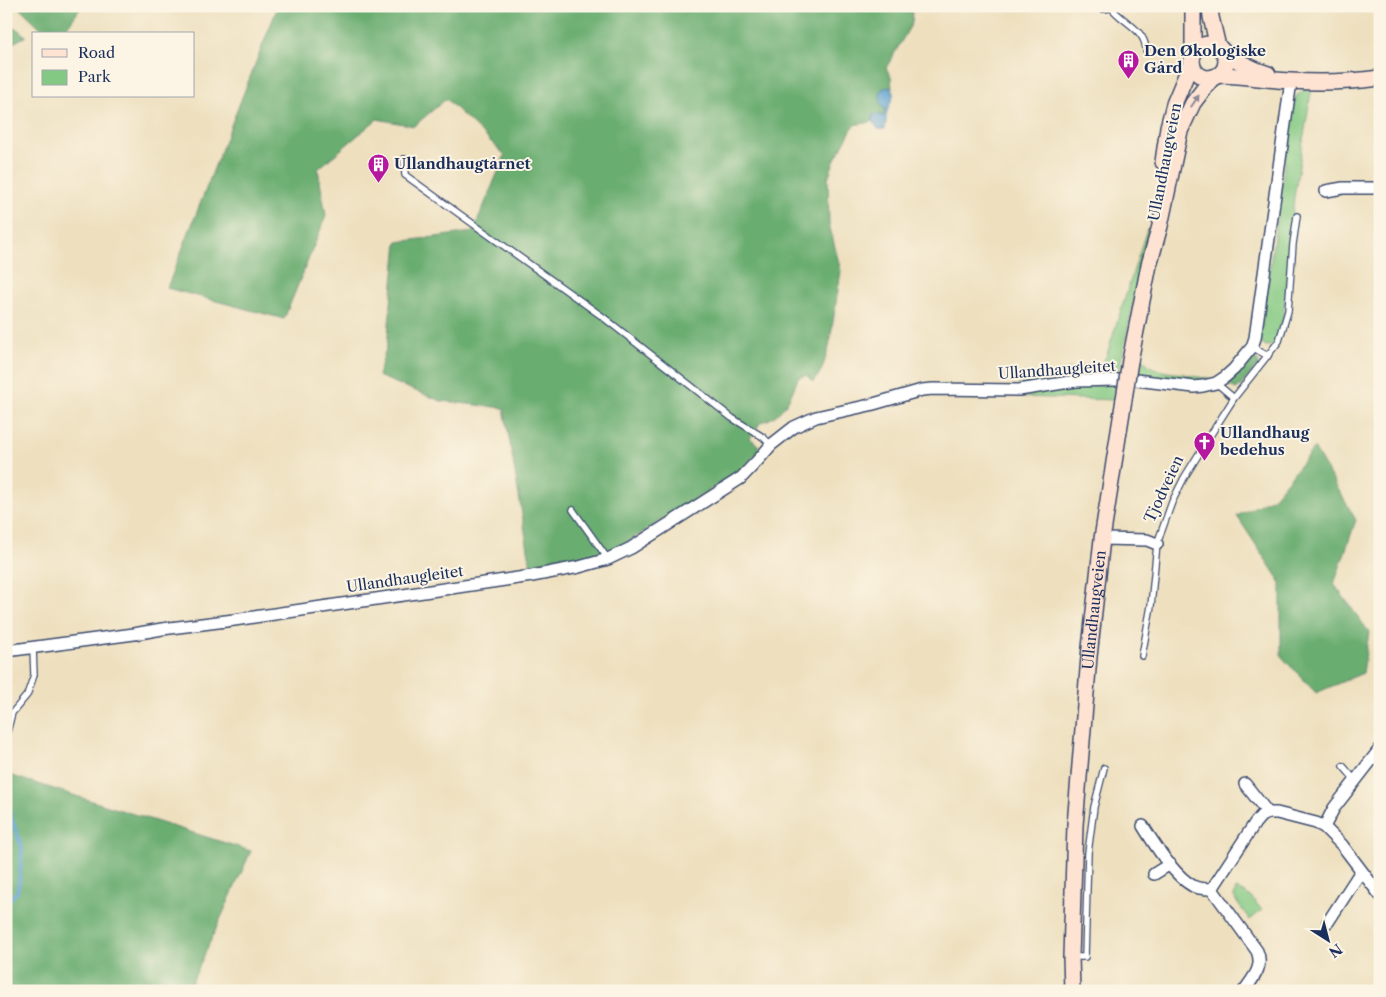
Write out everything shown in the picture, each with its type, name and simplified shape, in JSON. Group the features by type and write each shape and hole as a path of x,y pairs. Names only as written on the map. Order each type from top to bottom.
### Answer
{"main road":[{"name":"Ullandhaugveien","path":"1149,265 1168,127 1174,104 1193,58 1193,6"},
{"path":"1210,6 1211,17 1220,49 1224,55 1225,64 1224,68 1216,76"},
{"path":"1291,81 1255,70 1213,45 1199,47 1193,58 1195,71 1208,77 1216,76 1291,81 1337,82 1380,78"},
{"name":"Ullandhaugveien","path":"1072,991 1071,957 1075,825 1089,657 1102,539 1124,399 1149,265 1160,226 1180,130 1193,103 1216,76"},
{"name":"Ullandhaugveien","path":"1065,991 1066,974 1071,957"}],"street":[{"path":"1216,383 1225,378 1252,348 1258,318 1291,81"},
{"path":"1326,191 1343,188 1380,188"},
{"name":"Ullandhaugleitet","path":"6,651 162,628 234,620 526,577 580,567 608,559 631,548 741,478 760,460 771,445 794,427 816,417 870,405 922,390 1019,390 1076,381 1115,380 1136,380 1194,387 1216,383"},
{"name":"Tjodveien","path":"1102,539 1147,540 1157,544"},
{"path":"1324,827 1334,808 1380,749"},
{"path":"1246,784 1268,813"},
{"path":"1212,889 1255,823 1261,816 1268,813 1277,813 1316,823 1324,827 1342,845 1380,895"},
{"path":"1143,826 1156,847 1181,878 1194,887 1212,889 1259,955 1260,966 1258,972 1244,991"},
{"path":"1154,874 1170,864"},
{"path":"1328,922 1361,871"}],"lane":[{"path":"1110,6 1140,34 1145,43 1146,50"},
{"path":"404,159 406,175 603,317 732,418 763,437 771,445"},
{"name":"Tjodveien","path":"1142,656 1151,606 1157,544 1167,515 1198,453 1234,398 1280,341 1288,311 1297,216"},
{"path":"1252,348 1268,356"},
{"path":"1216,383 1234,398"},
{"path":"573,510 608,559"},
{"path":"6,736 12,713 28,695 34,675 33,648"},
{"path":"1343,766 1356,780"},
{"path":"1071,957 1085,958 1088,853 1094,807 1104,768"}],"green space":[{"path":"18,6 82,6 64,32 45,32"},
{"path":"278,6 913,6 912,23 886,68 891,77 892,88 881,90 881,101 885,108 884,116 872,116 873,121 854,125 835,159 828,178 829,224 841,271 829,347 822,369 814,382 806,375 798,378 785,406 775,416 761,422 750,438 758,445 760,450 739,472 618,548 585,562 532,573 504,408 441,401 378,376 387,345 397,242 473,232 505,155 446,99 414,126 377,119 318,169 326,216 284,319 167,288"},
{"path":"6,27 17,29 26,36 6,47"},
{"path":"1304,90 1311,92 1294,197 1283,320 1279,336 1274,345 1267,346 1262,344 1260,337 1293,104 1296,96"},
{"path":"1149,228 1118,375 1114,375 1103,360 1106,357 1147,229"},
{"path":"1252,358 1257,360 1259,364 1240,387 1236,389 1228,385 1229,380"},
{"path":"1138,359 1143,359 1147,364 1162,371 1209,378 1194,383 1135,375"},
{"path":"1099,363 1109,375 1018,385 1023,382"},
{"path":"1117,384 1114,400 1022,397 1022,394 1076,386"},
{"path":"1314,448 1356,520 1334,584 1369,632 1363,673 1316,693 1281,656 1281,583 1237,516 1274,497"},
{"path":"6,774 251,851 188,991 6,991"},
{"path":"1236,889 1250,897 1262,910 1250,920 1234,897"}],"water":[{"path":"892,88 893,95 886,114 885,129 878,129 873,121 873,114 884,116 885,108 882,106 880,99 881,90"}],"waterway":[{"path":"6,903 17,892 22,848 11,817 10,787"}],"place":[{"name":"Den Økologiske Gård","path":"1128,79"},
{"name":"Ullandhaugtårnet","path":"378,183"},
{"name":"Ullandhaug bedehus","path":"1204,461"}]}
